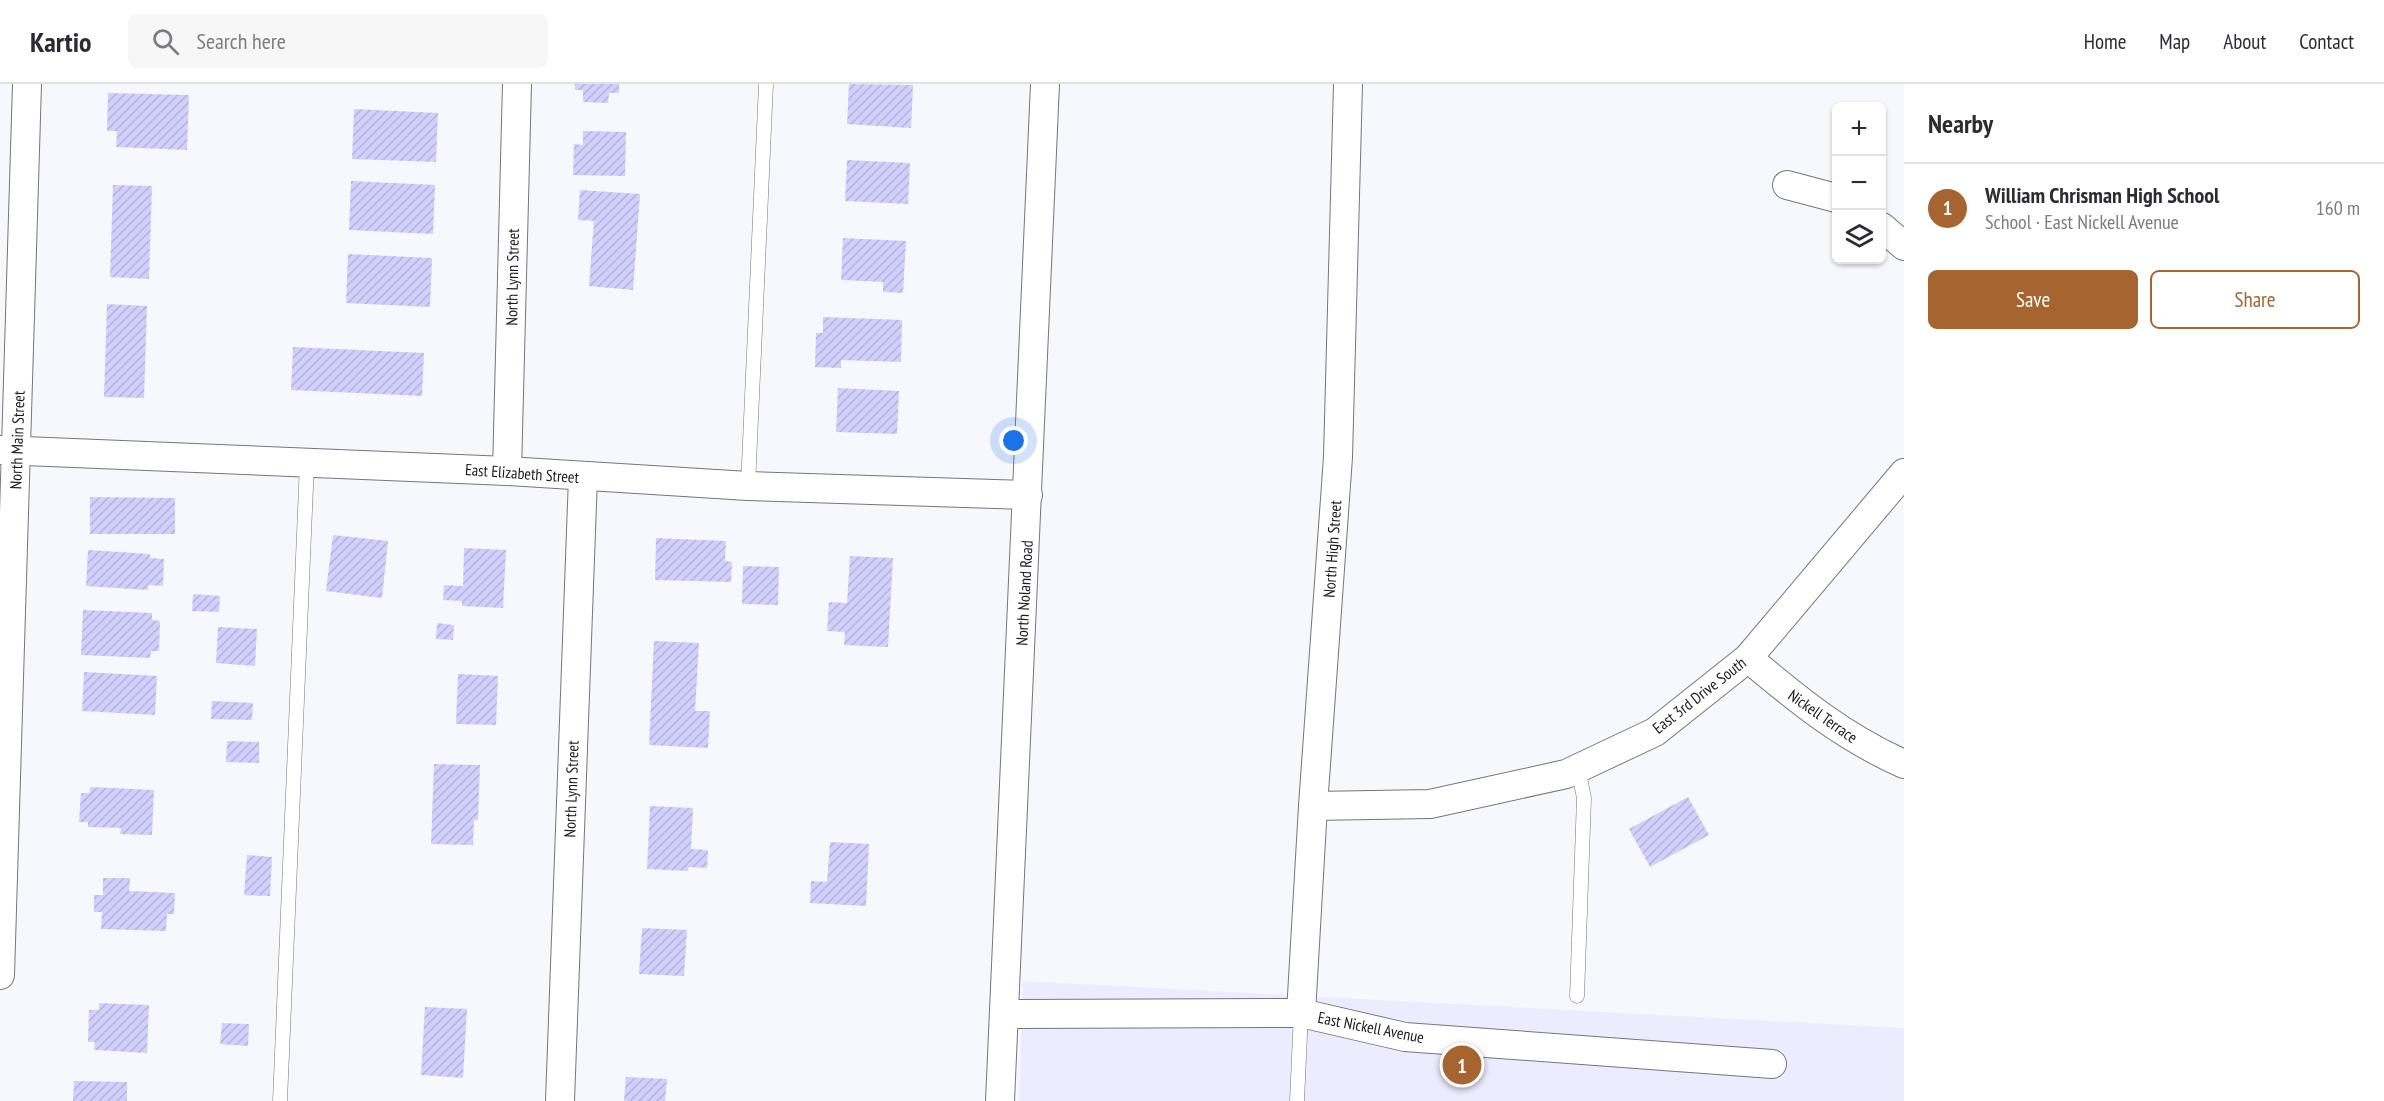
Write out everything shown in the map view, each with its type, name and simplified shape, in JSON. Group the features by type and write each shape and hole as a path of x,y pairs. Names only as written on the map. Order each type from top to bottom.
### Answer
{"street":[{"name":"North Main Street","path":"0,975 8,450 27,84"},
{"name":"North Lynn Street","path":"507,471 517,84"},
{"name":"North Noland Road","path":"1000,1101 1045,84"},
{"name":"North High Street","path":"1301,1013 1338,457 1348,84"},
{"path":"1788,185 1832,197"},
{"path":"1886,231 1904,246"},
{"name":"East Elizabeth Street","path":"8,450 507,471 748,486 1028,495"},
{"name":"East 3rd Drive South","path":"1313,806 1430,804 1566,774 1655,732 1748,658 1904,472"},
{"name":"North Lynn Street","path":"560,1101 583,477"},
{"name":"Nickell Terrace","path":"1748,658 1816,714 1875,751 1904,764"},
{"name":"East Nickell Avenue","path":"1004,1014 1301,1013 1405,1037 1772,1064"}],"lane":[{"path":"748,486 766,84"},
{"path":"280,1101 307,463"},
{"path":"1577,996 1584,798 1578,768"},
{"path":"1297,1101 1301,1013"}],"shaded area":[{"path":"1023,981 1904,1028 1904,1101 1019,1101"}],"building":[{"path":"575,84 619,84 619,93 609,93 608,103 583,102 583,90 575,90"},
{"path":"849,84 913,85 911,128 847,124"},
{"path":"108,93 189,95 187,150 116,147 117,131 107,131"},
{"path":"354,109 438,113 436,162 352,159"},
{"path":"583,131 626,132 625,176 573,175 574,144 583,145"},
{"path":"847,160 910,163 908,204 845,201"},
{"path":"351,181 435,185 433,234 349,230"},
{"path":"113,185 152,186 149,279 110,277"},
{"path":"580,190 640,194 633,290 589,286 594,221 578,220"},
{"path":"843,238 906,241 903,293 883,292 883,282 841,280"},
{"path":"348,254 432,258 430,307 346,303"},
{"path":"107,304 147,306 144,398 104,397"},
{"path":"823,317 902,320 901,362 841,360 841,368 815,367 816,333 823,333"},
{"path":"293,347 424,353 422,396 291,390"},
{"path":"838,388 899,391 897,434 836,432"},
{"path":"90,497 175,498 175,534 90,534"},
{"path":"333,535 388,541 382,598 326,591"},
{"path":"656,538 726,541 725,561 732,562 731,582 655,580"},
{"path":"464,548 506,550 503,608 462,606 462,601 443,600 444,585 463,586"},
{"path":"88,550 150,554 150,558 164,559 163,586 148,585 148,590 86,586"},
{"path":"850,556 893,558 888,647 844,645 845,632 827,631 829,602 847,603"},
{"path":"743,566 779,567 778,605 742,604"},
{"path":"193,594 220,596 219,612 192,611"},
{"path":"83,610 152,613 152,620 160,621 159,651 151,651 150,658 81,655"},
{"path":"437,623 454,625 453,640 436,639"},
{"path":"218,627 257,629 255,666 216,663"},
{"path":"654,641 699,643 695,711 710,711 708,748 649,745"},
{"path":"84,672 157,676 155,715 82,711"},
{"path":"458,674 498,676 496,725 456,724"},
{"path":"212,701 253,703 252,720 211,719"},
{"path":"227,741 259,742 259,763 226,762"},
{"path":"434,764 480,765 478,820 474,820 473,845 431,844"},
{"path":"90,787 154,790 152,835 120,834 121,828 88,827 88,822 79,822 81,793 90,793"},
{"path":"1688,797 1709,835 1650,867 1629,829"},
{"path":"650,806 693,808 691,849 708,850 707,868 689,867 688,871 647,869"},
{"path":"830,842 869,844 866,906 810,903 811,881 827,882"},
{"path":"247,855 272,857 270,896 244,895"},
{"path":"103,878 130,878 129,891 175,893 174,914 167,914 166,931 101,929 102,912 94,912 94,895 103,895"},
{"path":"642,928 687,930 684,976 639,974"},
{"path":"99,1003 149,1005 147,1053 94,1050 95,1042 88,1042 89,1010 99,1010"},
{"path":"425,1007 467,1009 463,1078 421,1075"},
{"path":"222,1023 249,1024 248,1046 220,1044"},
{"path":"626,1077 667,1079 665,1101 624,1101"},
{"path":"74,1081 127,1082 127,1101 73,1101"}],"place":[{"name":"William Chrisman High School","path":"1462,1065"}]}
